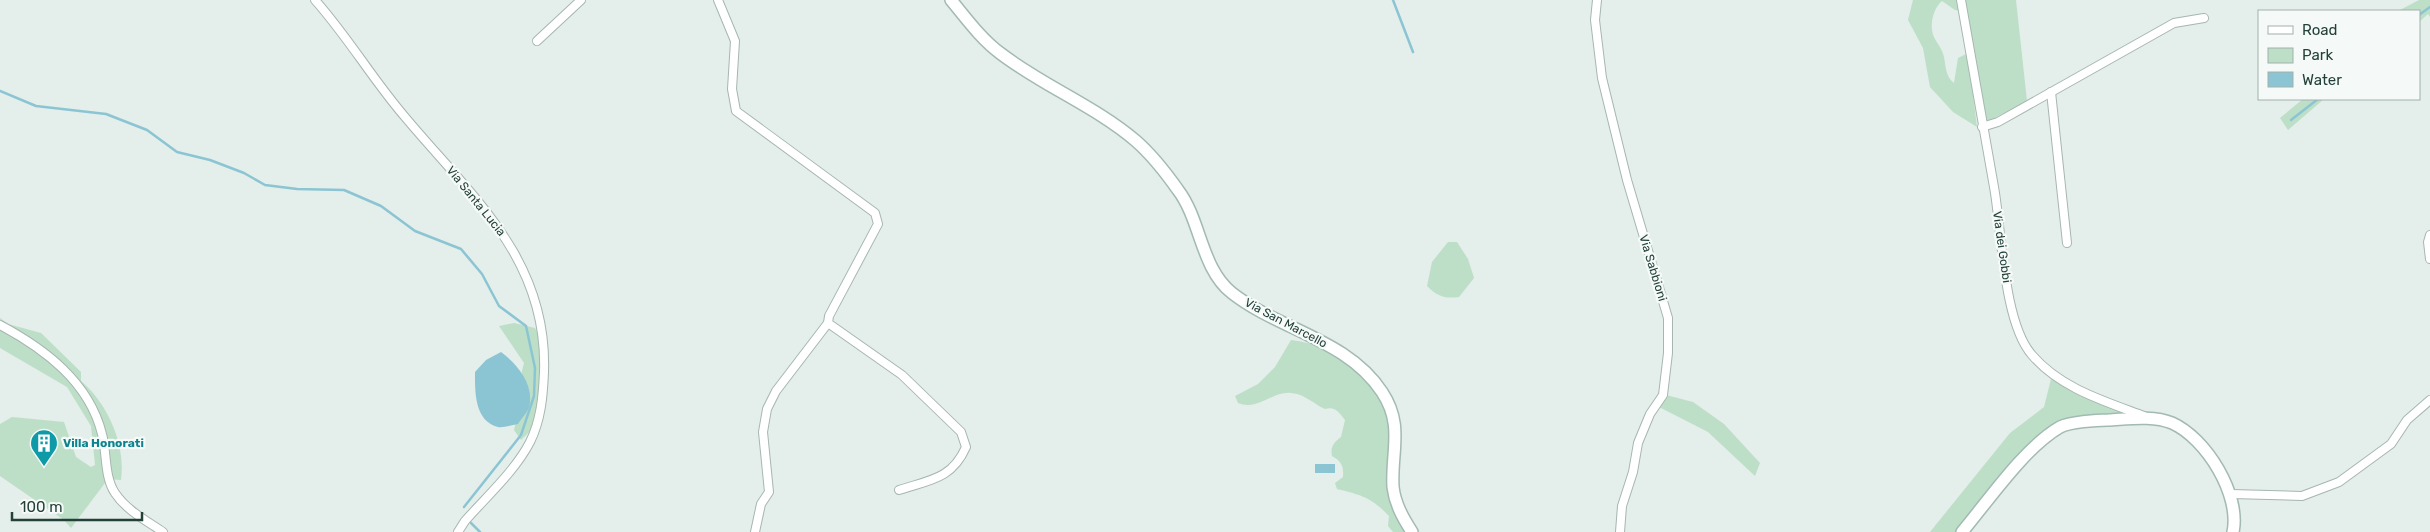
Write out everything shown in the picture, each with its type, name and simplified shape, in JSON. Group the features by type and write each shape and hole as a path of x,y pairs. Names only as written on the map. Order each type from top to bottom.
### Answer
{"main road":[{"name":"Via San Marcello","path":"951,0 981,36 1000,53 1099,115 1138,142 1180,192 1216,274 1230,292 1252,307 1347,356 1369,375 1382,392 1394,413 1396,433 1393,487 1400,513 1412,532"},
{"path":"1962,532 2034,447 2061,426 2097,420 2150,418 2172,423 2189,434 2209,457 2231,494 2234,506 2233,532"}],"street":[{"name":"Via Santa Lucia","path":"316,0 337,24 404,117 493,217 520,264 538,312 544,358 538,424 519,458 465,521 458,532"},
{"path":"537,41 581,0"},
{"path":"718,0 735,41 732,89 736,111 875,213 878,224 829,316 828,323 776,391 767,409 763,432 768,466 768,492 761,504 755,532"},
{"name":"Via Sabbioni","path":"1597,0 1595,29 1602,78 1627,180 1668,318 1668,353 1662,394 1650,414 1638,443 1633,472 1622,506 1620,532"},
{"name":"Via dei Gobbi","path":"1961,0 1994,188 2011,309 2018,336 2031,355 2051,373 2090,396 2150,418"},
{"path":"1982,127 1998,122 2174,23 2204,18"},
{"path":"2051,92 2067,243"},
{"path":"2430,235 2428,242 2430,259"},
{"path":"828,323 902,375 961,432 966,447 959,463 941,476 899,490"},
{"path":"0,325 26,339 62,366 86,395 102,433 115,492 132,510 163,532"},
{"path":"2231,494 2302,496 2339,482 2391,444 2407,420 2430,400"}],"green space":[{"path":"1913,0 1959,0 1960,11 1955,10 1942,1 1939,4 1936,8 1932,27 1935,39 1942,51 1948,76 1954,83 1958,58 1968,53 1977,127 1953,112 1930,87 1923,48 1908,20"},
{"path":"1964,0 2016,0 2027,101 1985,123"},
{"path":"2419,0 2430,0 2430,17 2428,14 2420,21 2420,10 2400,10"},
{"path":"2302,100 2323,100 2288,130 2280,118"},
{"path":"1448,242 1457,242 1468,259 1474,278 1459,297 1449,298 1441,296 1427,286 1432,262"},
{"path":"0,318 8,324 41,333 81,372 81,381 91,390 107,413 118,439 121,453 121,480 108,479 71,528 64,520 0,476 0,424 12,417 64,422 76,457 91,467 95,465 91,426 67,387 0,348"},
{"path":"514,323 535,328 539,337 542,363 541,393 536,419 531,430 521,440 514,430 524,363 499,326"},
{"path":"1291,340 1324,349 1339,357 1366,380 1377,393 1392,423 1394,436 1390,481 1394,500 1407,532 1393,532 1388,526 1389,516 1371,501 1359,495 1337,489 1335,483 1343,477 1343,470 1340,462 1332,456 1332,447 1341,437 1345,420 1336,410 1332,408 1325,409 1304,397 1291,393 1284,393 1252,405 1238,403 1235,396 1258,384 1275,367"},
{"path":"2051,379 2080,396 2131,415 2068,417 2041,433 1957,532 1930,532 2010,433 2044,407"},
{"path":"1666,395 1693,402 1724,424 1760,463 1755,476 1708,432 1659,407"}],"water":[{"path":"501,352 523,376 527,383 530,399 528,409 518,424 505,427 490,424 484,419 480,412 475,388 475,372 486,360"},
{"path":"1315,464 1335,464 1335,473 1315,473"}],"waterway":[{"path":"1393,0 1413,52"},
{"path":"2420,14 2430,7"},
{"path":"0,91 36,106 106,114 147,130 177,152 210,160 244,173 265,185 297,189 344,190 381,206 415,231 461,249 482,274 499,306 526,326 535,368 534,396 521,435 464,507"},
{"path":"2291,120 2317,100"},
{"path":"471,523 480,532"}],"place":[{"name":"Villa Honorati","path":"44,467"}]}
